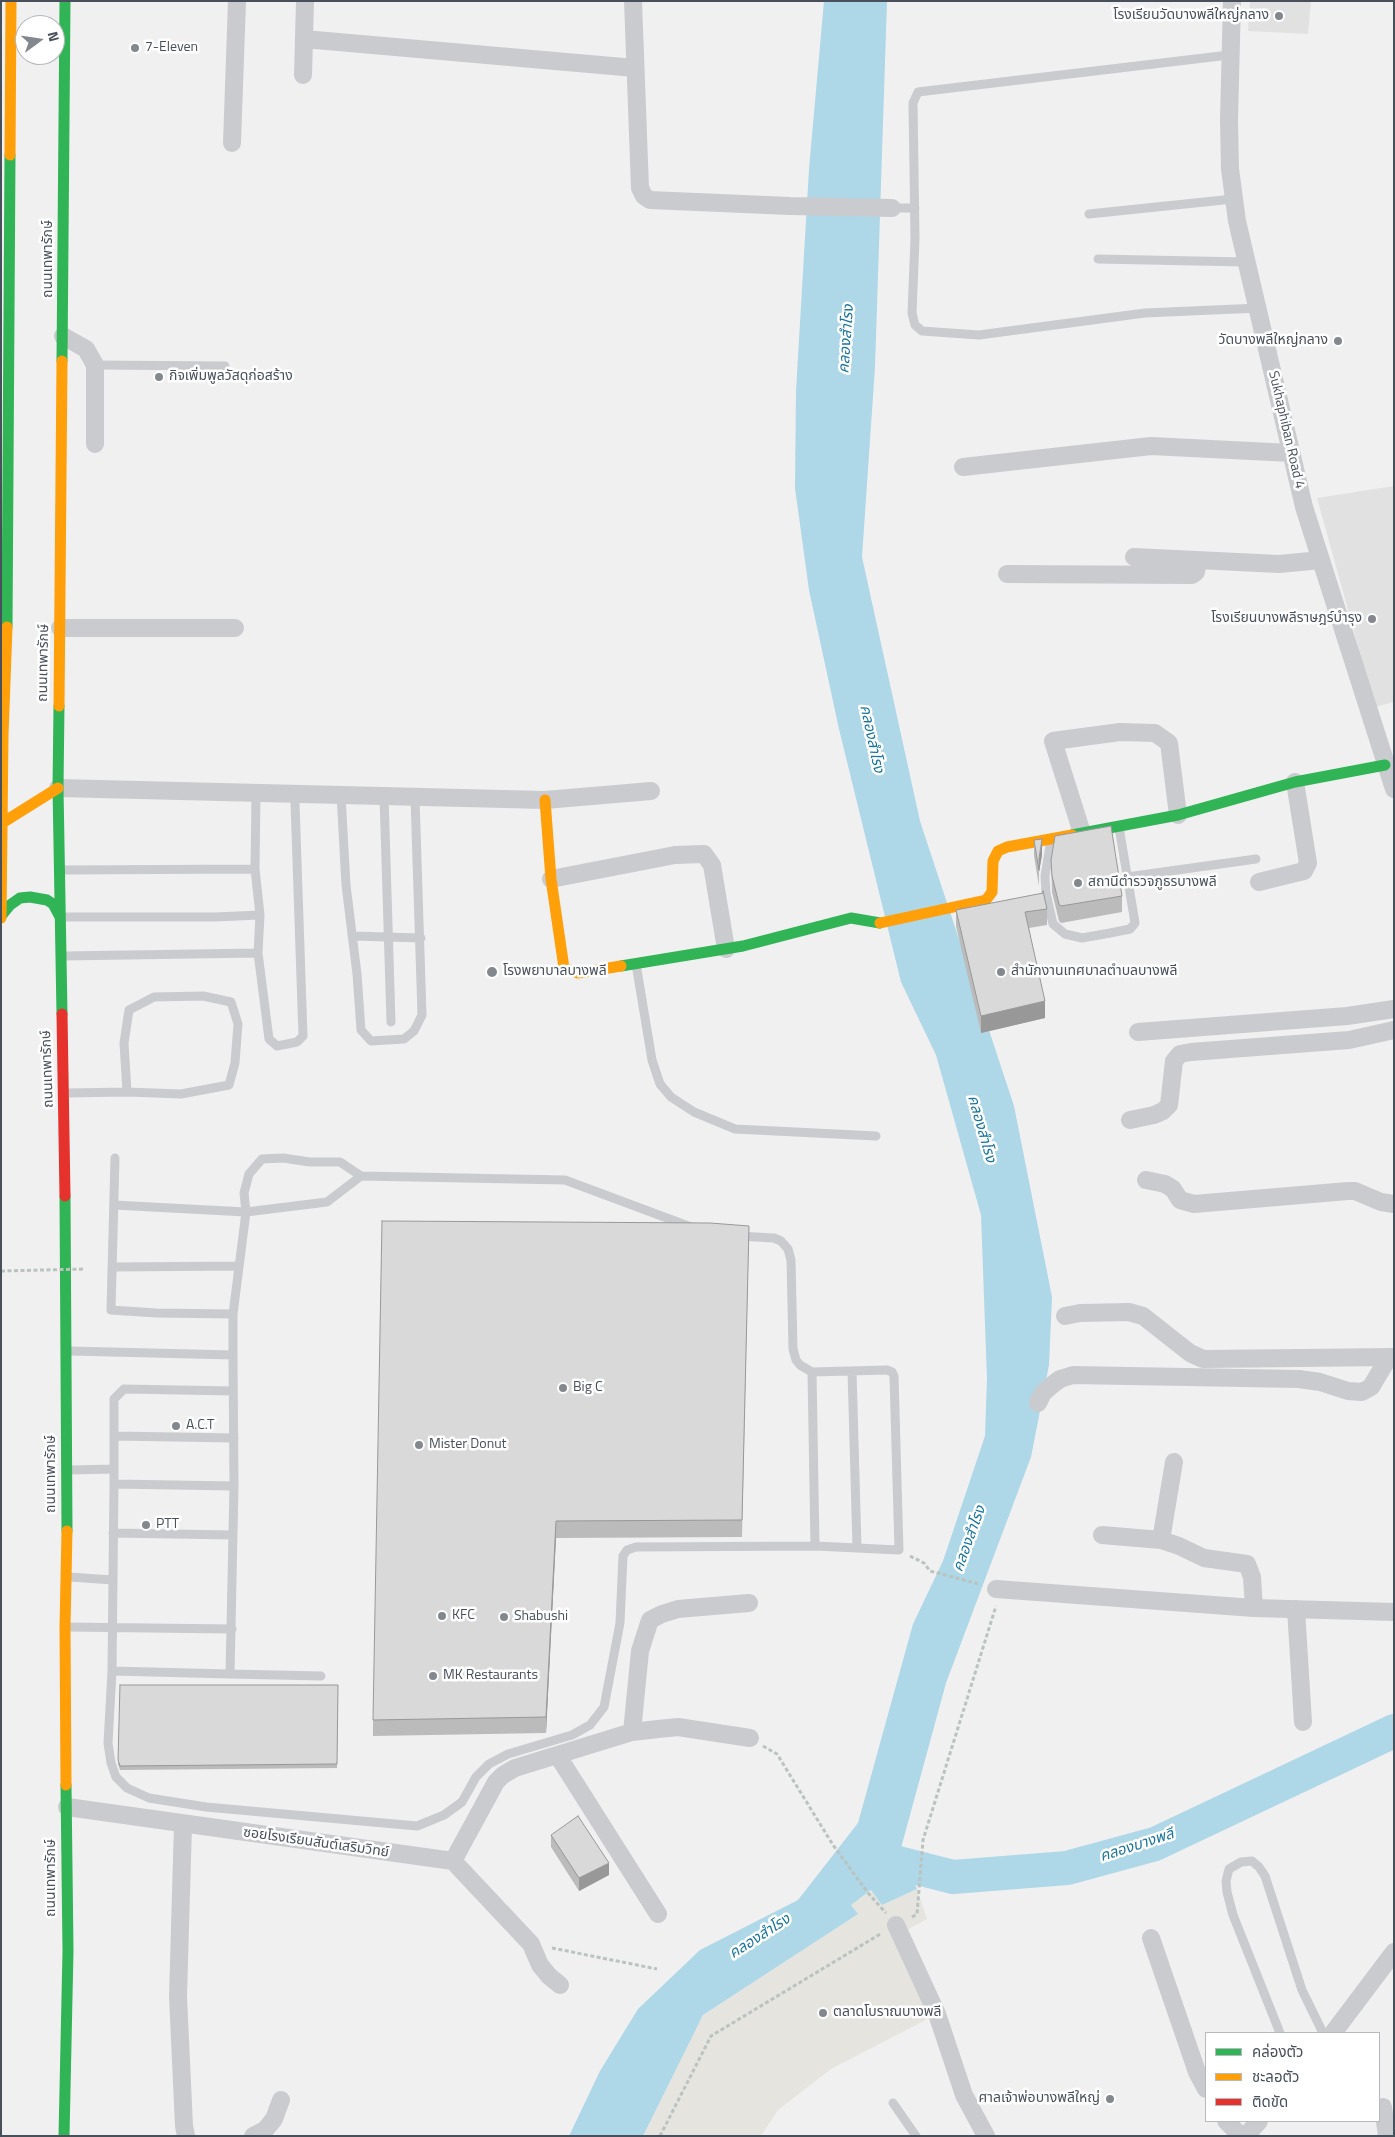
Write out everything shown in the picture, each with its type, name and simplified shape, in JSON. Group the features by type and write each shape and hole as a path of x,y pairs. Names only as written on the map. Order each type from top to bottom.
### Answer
{"main road":[{"name":"ถนนเทพารักษ์","path":"64,2136 68,1951 65,1627 68,1470 64,1093 58,788 65,1"},
{"path":"1,917 5,600 5,296 8,8"},
{"path":"545,800 551,879 564,968 578,973 726,949 851,918 883,924 969,905 986,900 992,892 993,861 998,851 1178,815 1295,782 1385,765"},
{"path":"2,823 58,788"},
{"path":"1,917 10,904 20,898 38,897 53,904 60,917"},
{"path":"68,1951 79,1996"}],"street":[{"path":"232,143 237,1"},
{"path":"304,75 305,1"},
{"path":"633,1 640,188 644,196 650,200 892,208"},
{"name":"Sukhaphiban Road 4","path":"1232,1 1228,120 1233,199 1304,507 1394,789"},
{"path":"304,39 636,68"},
{"path":"63,336 86,349 95,365 95,444"},
{"path":"963,467 1151,446 1291,453"},
{"path":"1134,557 1280,564 1321,560"},
{"path":"1007,574 1192,575 1196,572 1198,560"},
{"path":"60,628 235,628"},
{"path":"1082,833 1053,741 1120,732 1155,733 1169,743 1178,815"},
{"path":"1259,882 1304,871 1308,863 1295,782"},
{"path":"58,788 545,800 651,792"},
{"path":"551,879 675,855 704,854 712,865 726,949"},
{"path":"1138,1032 1347,1016 1394,1009"},
{"path":"1130,1120 1154,1115 1163,1111 1169,1105 1174,1061 1180,1054 1349,1040 1394,1030"},
{"path":"1146,1180 1165,1184 1173,1189 1180,1200 1194,1204 1355,1191 1380,1202 1394,1204"},
{"path":"1066,1316 1080,1313 1129,1312 1143,1316 1190,1353 1202,1359 1391,1357"},
{"path":"1038,1403 1043,1393 1052,1384 1072,1375 1299,1379 1320,1382 1348,1391 1362,1392 1371,1387 1391,1357"},
{"path":"1161,1540 1174,1462"},
{"path":"1102,1535 1161,1540 1190,1550 1204,1558 1247,1564 1252,1577 1254,1608"},
{"path":"996,1589 1254,1608 1394,1612"},
{"path":"632,1732 640,1651 650,1620 662,1614 678,1610 749,1603"},
{"path":"1296,1609 1303,1722"},
{"path":"560,1985 540,1965 531,1944 453,1861 496,1782 515,1768 632,1732 678,1728 750,1738"},
{"path":"558,1756 658,1914"},
{"name":"ซอยโรงเรียนสันต์เสริมวิทย์","path":"67,1808 453,1861"},
{"path":"183,1825 178,1986 179,2039 186,2136"},
{"path":"896,1925 938,2014 964,2095 986,2136"},
{"path":"1151,1938 1197,2072 1205,2087"},
{"path":"1334,2032 1394,1952"},
{"path":"253,2136 265,2130 274,2119 281,2100"},
{"path":"1383,2107 1387,2136"},
{"path":"1227,2122 1240,2136"},
{"path":"1246,2136 1258,2122"}],"lane":[{"path":"1230,55 918,92 913,103 915,208 912,314 915,325 922,331 979,335 1145,313 1259,308"},
{"path":"1089,214 1233,199"},
{"path":"892,208 915,208"},
{"path":"1098,259 1246,262"},
{"path":"95,365 225,366"},
{"path":"256,794 255,869 260,914 258,953 269,1039 277,1046 297,1042 303,1036 295,803"},
{"path":"342,795 346,885 353,936 361,1030 372,1041 404,1039 414,1031 422,1016 421,938 415,798"},
{"path":"384,796 391,1022"},
{"path":"1052,839 1045,876 1046,893 1054,924 1065,934 1082,938 1130,929 1135,923 1118,826"},
{"path":"1127,877 1256,859"},
{"path":"59,870 255,869"},
{"path":"60,917 215,917 260,914"},
{"path":"353,936 421,938"},
{"path":"60,956 258,953"},
{"path":"636,964 652,1060 660,1084 671,1097 694,1112 735,1128 876,1136"},
{"path":"64,1093 126,1092 181,1094 229,1085 235,1063 238,1024 232,1002 203,996 154,997 131,1008 128,1013 124,1043 126,1092"},
{"path":"115,1158 114,1267 111,1310 156,1313 233,1314"},
{"path":"230,1674 234,1486 233,1314 246,1212 244,1193 249,1174 262,1159 284,1158 310,1162 340,1162 361,1176 566,1180 700,1231"},
{"path":"114,1205 246,1212 327,1202 361,1176"},
{"path":"234,1391 124,1389 114,1399 113,1628 108,1743 111,1762 116,1776 127,1788 149,1798 206,1807 417,1826 444,1815 462,1802 476,1777 489,1764 508,1754 572,1735 590,1725 604,1707 620,1623 624,1556 627,1550 636,1547 815,1546 899,1550 894,1376 892,1372 886,1370 812,1372 800,1365 796,1360 793,1349 791,1260 788,1249 781,1241 774,1238 725,1235"},
{"path":"114,1267 239,1266"},
{"path":"67,1351 233,1355"},
{"path":"852,1371 857,1548"},
{"path":"812,1372 815,1546"},
{"path":"114,1436 234,1438"},
{"path":"68,1470 114,1469"},
{"path":"114,1484 234,1486"},
{"path":"113,1533 233,1535"},
{"path":"67,1577 113,1580"},
{"path":"65,1627 232,1629"},
{"path":"112,1671 321,1676"},
{"path":"1280,2032 1233,1915 1227,1892 1226,1881 1229,1869 1241,1862 1252,1861 1265,1876 1302,1990 1323,2032"},
{"path":"893,2103 916,2136"}],"path":[{"path":"1,1271 85,1269"},
{"path":"660,2136 711,2036 917,1914 923,1840 996,1608 996,1589 930,1570 924,1563 899,1550"},
{"path":"750,1738 777,1754 833,1845 868,1893 896,1925"},
{"path":"531,1944 657,1969"}],"shaded area":[{"name":"โรงเรียนวัดบางพลีใหญ่กลาง","path":"1250,1 1311,1 1308,34 1248,31"},
{"name":"โรงเรียนบางพลีราษฎร์บำรุง","path":"1394,486 1394,702 1375,707 1317,498"},
{"name":"ตลาดโบราณบางพลี","path":"917,1889 927,1919 905,1931 943,2011 831,2069 778,2110 761,2136 643,2136 703,2015 858,1914 851,1905 872,1890 882,1905"}],"water":[{"name":"คลองสำโรง","path":"824,1 887,1 875,367 862,557 920,821 1014,1106 1052,1297 1049,1365 1031,1457 946,1683 901,1848 917,1889 882,1905 871,1890 851,1905 858,1914 703,2015 643,2136 569,2136 600,2071 638,2009 700,1950 798,1900 858,1823 913,1624 943,1561 985,1436 987,1379 981,1215 936,1055 901,982 839,729 809,590 795,488 796,391 809,169"}],"building":[{"name":"สถานีตำรวจภูธรบางพลี","path":"1111,826 1122,896 1061,906 1052,876 1051,860 1055,836"},
{"path":"1042,839 1039,859 1039,870 1034,840"},
{"name":"สำนักงานเทศบาลตำบลบางพลี","path":"1043,891 1047,909 1025,912 1045,1001 981,1016 956,910 1043,893"},
{"name":"Big C","path":"382,1221 710,1223 749,1226 742,1520 556,1521 546,1717 373,1720"},
{"path":"120,1685 338,1685 337,1764 120,1766 118,1760"},
{"path":"578,1816 609,1863 579,1878 551,1835"}],"waterway":[{"name":"คลองบางพลี","path":"863,1854 953,1877 1067,1868 1155,1844 1394,1731"}],"traffic: fast":[{"path":"62,361 65,1"},
{"path":"7,627 10,155"},
{"path":"59,706 58,788 62,1014"},
{"path":"1072,835 1178,815 1295,782 1385,765"},
{"path":"1,916 10,905 20,898 30,897 47,900 53,904 60,917"},
{"path":"621,966 743,946 851,918 880,923"},
{"path":"65,1196 67,1531"},
{"path":"64,2136 68,1951 66,1785"}],"traffic: slow":[{"path":"10,155 11,1"},
{"path":"59,706 62,361"},
{"path":"1,918 3,735 7,627"},
{"path":"2,823 58,788"},
{"path":"545,800 551,879 564,968 578,973 621,966"},
{"path":"880,923 986,900 992,892 993,861 998,851 1007,847 1072,835"},
{"path":"66,1785 65,1627 67,1531"}],"traffic: jam":[{"path":"62,1014 65,1196"}],"place":[{"name":"โรงเรียนวัดบางพลีใหญ่กลาง","path":"1279,16"},
{"name":"7-Eleven","path":"135,48"},
{"name":"วัดบางพลีใหญ่กลาง","path":"1338,341"},
{"name":"กิจเพิ่มพูลวัสดุก่อสร้าง","path":"159,377"},
{"name":"โรงเรียนบางพลีราษฎร์บำรุง","path":"1372,619"},
{"name":"สถานีตำรวจภูธรบางพลี","path":"1078,883"},
{"name":"โรงพยาบาลบางพลี","path":"492,972"},
{"name":"สำนักงานเทศบาลตำบลบางพลี","path":"1001,972"},
{"name":"Big C","path":"563,1388"},
{"name":"A.C.T","path":"176,1426"},
{"name":"Mister Donut","path":"419,1445"},
{"name":"PTT","path":"146,1525"},
{"name":"KFC","path":"442,1616"},
{"name":"Shabushi","path":"504,1617"},
{"name":"MK Restaurants","path":"433,1676"},
{"name":"ตลาดโบราณบางพลี","path":"823,2013"},
{"name":"ศาลเจ้าพ่อบางพลีใหญ่","path":"1110,2099"}]}
